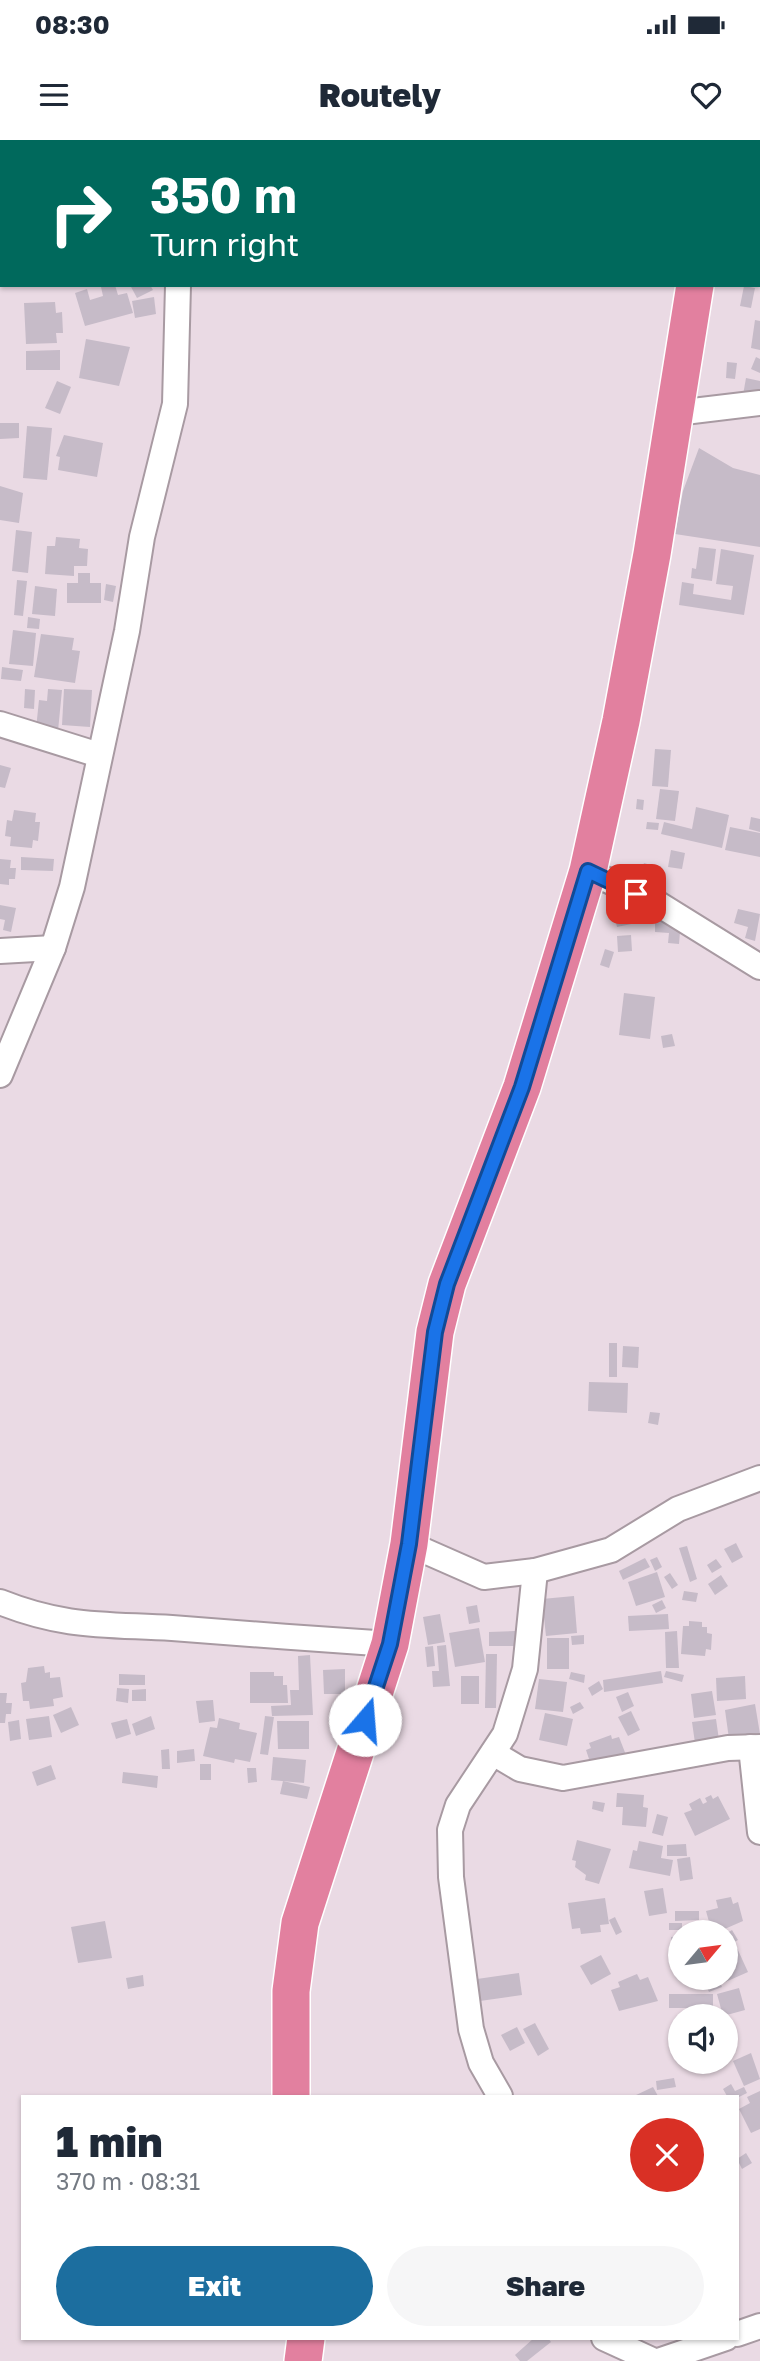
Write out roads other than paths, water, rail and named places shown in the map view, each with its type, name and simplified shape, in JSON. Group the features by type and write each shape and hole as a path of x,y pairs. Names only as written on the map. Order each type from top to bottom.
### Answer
{"highway":[{"path":"291,2095 291,1991 300,1923 390,1644 409,1544 435,1332 447,1284 522,1087 588,871 621,721 676,413 695,287"},
{"path":"303,2361 306,2340"}],"street":[{"path":"0,1075 53,948 72,887 127,631 142,537 175,404 178,287"},
{"path":"676,413 760,403"},
{"path":"0,724 99,755"},
{"path":"588,871 660,905 760,967"},
{"path":"0,951 53,948"},
{"path":"409,1544 484,1577 535,1571 611,1550 678,1509 760,1478"},
{"path":"499,2095 481,2063 471,2029 451,1877 450,1830 458,1805 505,1734 525,1669 535,1571"},
{"path":"0,1602 38,1617 98,1627 162,1628 390,1644"},
{"path":"493,1753 520,1769 563,1778 728,1748 756,1747 760,1832"},
{"path":"739,2333 760,2326"},
{"path":"608,2340 655,2361 720,2340"},
{"path":"641,2340 655,2361"}]}
